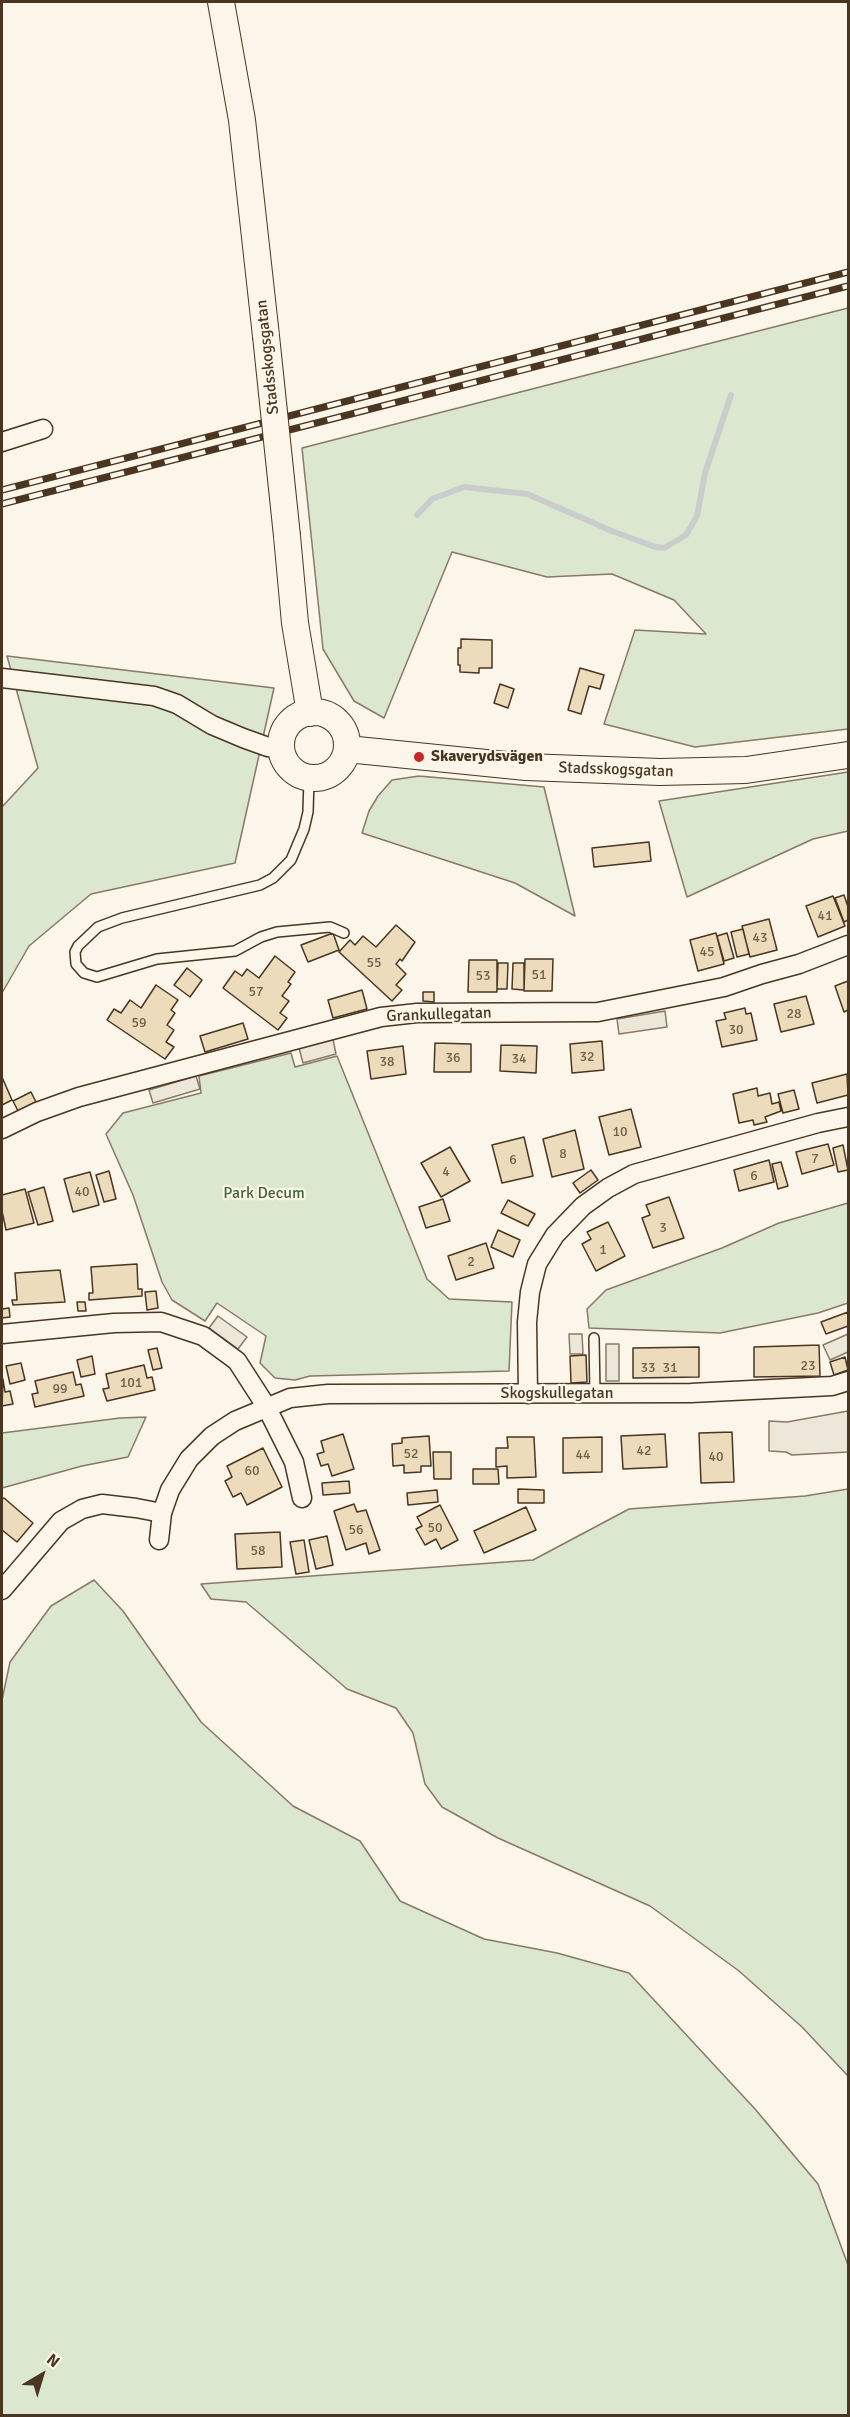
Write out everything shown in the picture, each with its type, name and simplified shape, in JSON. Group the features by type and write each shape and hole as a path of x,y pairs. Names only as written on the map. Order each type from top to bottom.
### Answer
{"street":[{"name":"Stadsskogsgatan","path":"221,2 242,120 295,623 310,712"},
{"path":"2,442 43,429"},
{"path":"2,678 154,696 177,704 212,725 243,738 268,747 281,748"},
{"path":"310,712 330,716 337,722 346,739 347,749 345,758 334,772 326,776 309,778 293,771 287,764 281,748 281,740 288,724 302,714 310,712"},
{"name":"Stadsskogsgatan","path":"347,749 526,767 660,772 746,770 849,755"},
{"name":"Grankullegatan","path":"2,1130 37,1112 78,1097 381,1017 417,1013 597,1012 724,987 799,964 849,945"},
{"path":"528,1394 527,1322 530,1292 537,1264 555,1235 583,1206 608,1188 634,1174 819,1123 849,1117"},
{"path":"2,1334 114,1323 161,1322 203,1336 237,1360 266,1406 294,1462 302,1498"},
{"name":"Skogskullegatan","path":"159,1540 162,1514 170,1490 189,1459 212,1436 227,1426 266,1406 290,1398 328,1394 595,1394 738,1391 832,1386 849,1381"},
{"path":"2,1590 61,1521 82,1509 102,1504 162,1514"}],"lane":[{"path":"309,778 308,812 304,829 291,860 273,878 260,885 122,918 98,927 78,946 75,952 75,964 84,973 97,977 157,959 235,951 261,937 277,932 330,927 344,933"},
{"path":"594,1338 595,1394"}],"green space":[{"path":"848,308 848,729 695,747 604,724 635,630 706,634 674,600 612,574 547,577 452,552 384,718 354,701 323,649 302,448"},
{"path":"7,656 274,688 235,863 91,894 29,946 2,993 2,807 38,768"},
{"path":"848,772 848,831 813,839 687,897 659,801"},
{"path":"419,776 544,787 575,916 515,883 362,833 369,811 392,780"},
{"name":"Park Decum","path":"291,1053 295,1067 337,1056 427,1279 449,1299 512,1302 509,1371 310,1376 295,1380 275,1378 260,1363 266,1336 217,1303 205,1321 172,1300 162,1282 133,1195 106,1134 123,1113 201,1093 199,1076"},
{"path":"848,1203 848,1303 818,1313 720,1333 589,1328 587,1309 606,1290 722,1248 779,1223"},
{"path":"146,1417 128,1457 82,1466 2,1488 2,1433 120,1418"},
{"path":"848,1489 848,2076 802,2027 739,1971 650,1906 498,1838 442,1807 425,1784 413,1733 396,1708 347,1689 246,1602 211,1599 201,1584 533,1560 629,1509 805,1496"},
{"path":"94,1580 123,1611 201,1722 293,1806 360,1841 400,1901 484,1939 557,1953 629,1973 755,2109 818,2184 848,2265 848,2415 2,2415 2,1700 10,1662 51,1606"}],"shaded area":[{"path":"665,1011 667,1027 619,1034 617,1019"},
{"path":"333,1039 336,1054 303,1063 299,1048"},
{"path":"196,1076 200,1089 153,1103 149,1090"},
{"path":"218,1316 247,1337 238,1349 209,1328"},
{"path":"569,1334 582,1334 583,1354 570,1354"},
{"path":"848,1334 848,1352 830,1360 823,1345"},
{"path":"606,1344 619,1344 619,1381 606,1381"},
{"path":"848,1411 848,1452 792,1455 786,1452 769,1451 769,1421 787,1422"}],"building":[{"path":"461,639 492,640 492,668 479,668 479,673 460,672 458,648 461,648"},
{"path":"580,668 604,675 600,689 589,686 581,714 568,710"},
{"path":"500,684 514,689 508,708 494,703"},
{"path":"649,842 651,861 594,867 592,848"},
{"path":"844,895 848,907 848,920 844,922 835,898"},
{"path":"833,896 845,926 818,937 806,906"},
{"path":"769,919 777,950 750,957 742,926"},
{"path":"396,925 415,942 402,961 400,959 396,964 406,974 396,985 402,990 392,1001 339,952 350,940 355,945 363,936 376,947"},
{"path":"743,929 749,954 737,957 731,932"},
{"path":"333,933 339,950 308,962 301,945"},
{"path":"716,933 724,964 698,971 690,940"},
{"path":"727,933 734,958 724,961 717,936"},
{"path":"275,956 295,972 288,982 291,984 282,996 289,1001 280,1013 287,1018 278,1030 223,988 235,971 242,976 247,969 259,978"},
{"path":"525,959 553,959 552,991 524,991"},
{"path":"469,960 497,960 497,992 468,992"},
{"path":"498,963 508,963 507,989 497,989"},
{"path":"513,963 524,963 524,990 512,989"},
{"path":"187,968 202,980 190,997 174,985"},
{"path":"848,981 848,1010 844,1012 835,986"},
{"path":"156,985 178,1000 171,1010 175,1013 167,1025 174,1030 166,1042 174,1047 165,1059 107,1020 114,1009 121,1013 130,1000 141,1008"},
{"path":"362,990 367,1009 333,1018 328,1000"},
{"path":"423,992 434,992 434,1002 423,1001"},
{"path":"806,996 814,1024 781,1032 774,1004"},
{"path":"745,1008 746,1014 751,1013 757,1040 722,1047 716,1021 726,1019 724,1013"},
{"path":"243,1023 248,1039 205,1052 200,1036"},
{"path":"602,1041 604,1070 572,1073 570,1044"},
{"path":"435,1043 471,1044 471,1072 434,1072"},
{"path":"501,1045 537,1046 536,1073 500,1071"},
{"path":"403,1046 406,1074 371,1079 367,1051"},
{"path":"847,1074 848,1095 817,1103 812,1083"},
{"path":"2,1077 12,1100 2,1105"},
{"path":"757,1088 758,1096 770,1093 772,1104 779,1102 781,1111 765,1117 767,1122 754,1125 753,1120 739,1123 733,1094"},
{"path":"794,1090 799,1109 783,1113 778,1094"},
{"path":"31,1092 36,1102 18,1111 13,1101"},
{"path":"631,1109 641,1147 609,1155 599,1117"},
{"path":"575,1130 584,1169 552,1177 543,1139"},
{"path":"524,1137 533,1176 502,1183 492,1145"},
{"path":"828,1144 834,1165 802,1174 796,1152"},
{"path":"843,1145 848,1170 838,1172 833,1148"},
{"path":"450,1147 470,1181 441,1197 421,1163"},
{"path":"769,1160 774,1182 739,1191 734,1170"},
{"path":"781,1162 788,1186 778,1189 772,1164"},
{"path":"591,1170 598,1180 580,1193 573,1183"},
{"path":"109,1171 116,1199 104,1202 96,1175"},
{"path":"90,1172 99,1205 73,1212 64,1179"},
{"path":"44,1187 53,1221 38,1225 28,1192"},
{"path":"25,1189 34,1223 6,1230 2,1211 2,1195"},
{"path":"669,1197 684,1238 653,1248 642,1218 650,1215 646,1205"},
{"path":"443,1199 450,1221 426,1228 419,1207"},
{"path":"508,1200 535,1214 528,1226 501,1213"},
{"path":"608,1222 625,1256 596,1271 582,1244 591,1239 587,1232"},
{"path":"498,1230 520,1240 513,1257 491,1247"},
{"path":"486,1243 494,1268 456,1280 448,1256"},
{"path":"137,1264 138,1289 142,1289 142,1296 89,1300 89,1293 93,1293 91,1267"},
{"path":"60,1270 65,1302 13,1305 12,1300 17,1300 15,1273"},
{"path":"156,1291 158,1308 147,1310 145,1292"},
{"path":"77,1302 85,1302 86,1311 78,1311"},
{"path":"9,1308 10,1317 2,1318 2,1309"},
{"path":"848,1312 848,1326 826,1334 821,1322"},
{"path":"819,1345 820,1376 754,1377 754,1347"},
{"path":"699,1347 699,1377 633,1378 633,1348"},
{"path":"157,1348 162,1368 153,1370 148,1350"},
{"path":"586,1355 587,1382 571,1383 570,1356"},
{"path":"92,1356 95,1374 81,1377 77,1360"},
{"path":"845,1357 848,1370 834,1375 830,1362"},
{"path":"21,1363 25,1380 10,1384 6,1366"},
{"path":"144,1365 147,1378 152,1377 155,1390 107,1401 103,1389 109,1388 106,1374"},
{"path":"73,1372 76,1385 81,1384 84,1396 35,1407 32,1394 38,1393 35,1381"},
{"path":"3,1379 5,1392 10,1391 13,1404 2,1406"},
{"path":"732,1432 734,1482 701,1483 699,1433"},
{"path":"343,1434 354,1469 332,1476 328,1464 321,1466 317,1454 324,1452 321,1441"},
{"path":"665,1434 667,1467 623,1469 621,1436"},
{"path":"429,1436 431,1466 421,1466 421,1472 404,1473 404,1465 393,1466 392,1444 402,1443 402,1438"},
{"path":"507,1437 534,1437 536,1477 507,1478 507,1466 496,1467 496,1448 508,1448"},
{"path":"602,1437 602,1472 563,1473 563,1438"},
{"path":"263,1448 282,1487 247,1505 241,1493 233,1497 225,1481 232,1477 227,1466"},
{"path":"433,1452 451,1452 451,1479 434,1479"},
{"path":"473,1469 498,1469 499,1484 473,1484"},
{"path":"349,1481 350,1493 323,1495 322,1483"},
{"path":"518,1489 544,1490 544,1503 518,1503"},
{"path":"437,1490 438,1502 408,1505 407,1493"},
{"path":"4,1498 33,1523 17,1542 2,1530 2,1499"},
{"path":"354,1504 357,1512 366,1510 380,1550 369,1554 366,1543 346,1550 334,1511"},
{"path":"440,1505 458,1540 441,1549 436,1539 425,1545 416,1529 422,1526 417,1517"},
{"path":"526,1507 536,1530 484,1553 474,1531"},
{"path":"280,1532 282,1567 237,1569 235,1534"},
{"path":"327,1536 333,1565 316,1569 309,1540"},
{"path":"304,1540 309,1572 296,1574 290,1542"}],"waterway":[{"path":"417,515 432,499 464,487 527,494 612,531 655,547 664,548 686,535 697,516 705,473 731,395"}],"railway":[{"path":"2,490 848,272"},
{"path":"2,504 848,286"}],"place":[{"name":"Skaverydsvägen","path":"419,757"}]}
